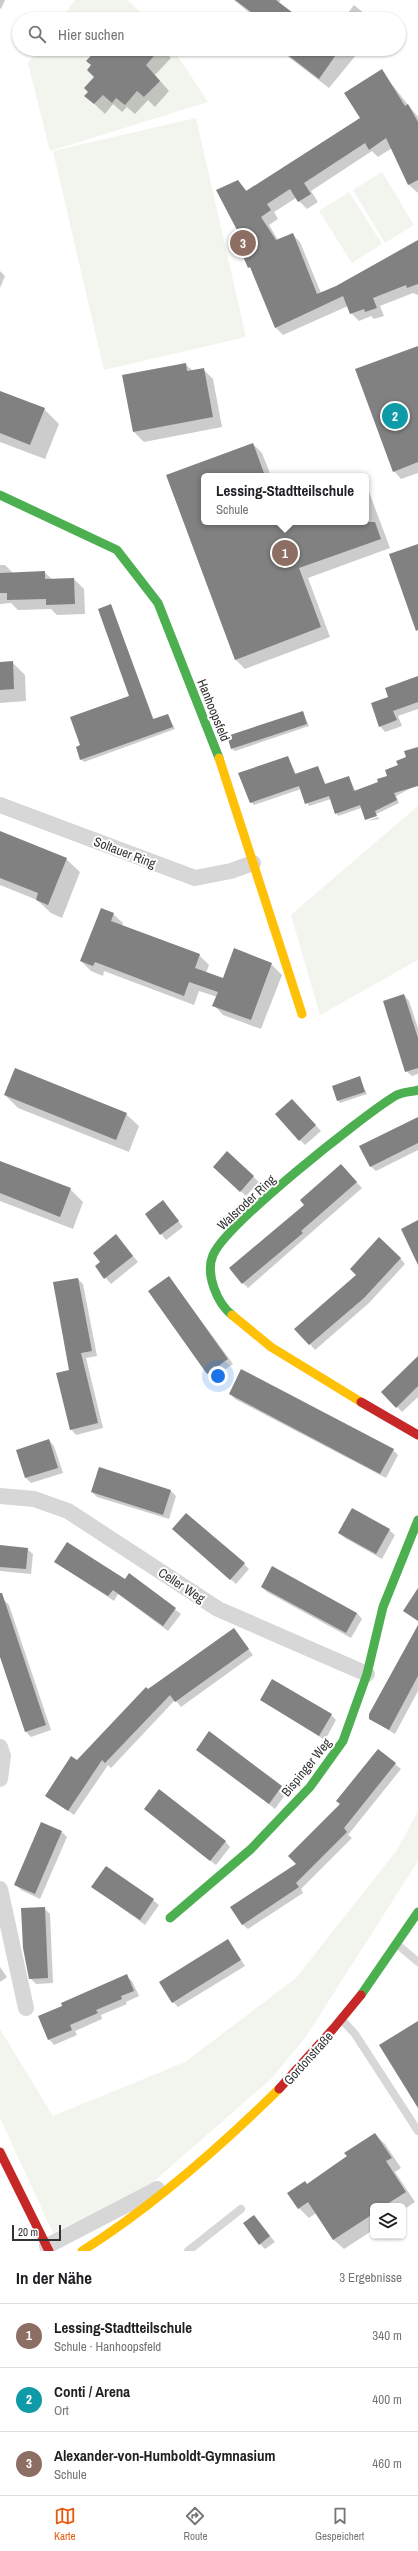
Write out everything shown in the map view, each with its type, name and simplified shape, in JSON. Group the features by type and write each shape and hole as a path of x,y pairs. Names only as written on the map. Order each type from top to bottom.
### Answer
{"street":[{"name":"Hanhoopsfeld","path":"0,495 117,550 158,603 224,771 252,863 302,1014"},
{"name":"Soltauer Ring","path":"0,805 195,878 231,871 252,863"},
{"name":"Walsroder Ring","path":"418,1090 396,1094 344,1134 269,1196 232,1230 213,1255 210,1276 217,1294 227,1311 271,1347 324,1381 418,1435"},
{"name":"Celler Weg","path":"0,1496 34,1499 68,1511 218,1609 367,1674"},
{"name":"Bispinger Weg","path":"170,1918 251,1849 310,1787 343,1741 367,1674 384,1607 418,1520"},
{"path":"0,1747 4,1756 0,1780"},
{"path":"0,1889 26,2008"},
{"name":"Gordonstraße","path":"82,2251 132,2218 259,2109 289,2079 342,2020 398,1945 418,1912"},
{"path":"0,2152 48,2249"},
{"name":"Gordonstraße","path":"48,2249 150,2192 174,2182"}],"lane":[{"path":"398,1945 418,1962"},
{"path":"342,2020 355,2034 418,2131"},
{"path":"188,2251 241,2209"}],"shaded area":[{"path":"75,0 127,0 140,12 66,12"},
{"path":"34,56 91,56 86,61 91,65 87,70 94,77 84,88 88,91 84,96 94,104 103,95 116,98 125,105 137,91 145,97 159,81 146,65 154,56 178,56 208,102 50,151 28,63"},
{"path":"196,118 246,337 104,370 53,151"},
{"path":"382,172 414,225 385,243 353,190"},
{"path":"349,192 382,244 352,263 319,211"},
{"path":"418,806 418,960 320,1015 291,915"},
{"path":"418,1811 418,1861 307,2035 272,2078 153,2182 53,2233 0,2118 0,2029 53,2116 185,2062 296,1978 397,1850"}],"building":[{"path":"235,0 276,0 292,12 251,12"},
{"path":"91,56 154,56 146,65 160,81 144,97 137,91 125,105 116,98 112,103 103,95 94,104 84,96 88,92 84,88 94,77 87,70 91,65 86,61"},
{"path":"289,56 335,56 319,79"},
{"path":"382,69 405,106 408,104 418,122 418,180 408,185 386,138 369,150 365,143 304,183 311,194 298,202 290,189 267,204 271,210 261,217 276,240 293,233 317,294 336,286 418,240 418,284 407,288 406,285 373,298 377,308 365,312 364,309 350,314 343,296 275,328 250,267 248,268 242,254 248,251 216,190 238,180 246,191 360,118 344,93"},
{"path":"418,346 418,462 393,472 355,369"},
{"path":"186,363 187,371 204,368 213,417 133,432 122,375"},
{"path":"0,391 45,408 30,445 0,433"},
{"path":"253,443 264,473 201,473 201,525 369,525 369,522 375,522 381,539 299,568 321,627 235,660 166,475"},
{"path":"418,544 418,630 416,631 389,554"},
{"path":"45,571 45,579 74,578 75,604 46,605 46,599 7,600 7,593 0,593 0,573"},
{"path":"111,604 153,719 168,714 173,727 80,760 76,747 80,745 70,717 129,696 98,609"},
{"path":"13,661 14,689 0,690 0,662"},
{"path":"418,676 418,702 393,711 397,720 379,727 371,703 388,697 385,688"},
{"path":"303,711 307,724 231,749 227,736"},
{"path":"418,747 418,786 394,793 397,800 375,811 377,816 365,820 360,805 335,814 329,796 305,804 299,786 250,803 238,773 288,756 295,774 318,766 325,784 349,776 354,791 378,782 377,779 387,776 385,770 398,765 396,761 406,757 404,751"},
{"path":"0,831 67,858 48,905 36,900 38,893 0,878"},
{"path":"101,908 114,913 111,921 200,954 195,968 223,978 234,948 272,963 251,1020 212,1006 218,992 189,982 184,996 95,962 93,966 80,961"},
{"path":"404,994 418,1038 418,1068 405,1072 383,1001"},
{"path":"15,1068 127,1113 116,1140 4,1095"},
{"path":"360,1076 365,1092 337,1101 332,1086"},
{"path":"292,1099 316,1125 299,1141 275,1114"},
{"path":"418,1117 418,1143 370,1167 359,1146"},
{"path":"227,1151 254,1176 240,1192 213,1167"},
{"path":"0,1161 71,1188 60,1217 0,1193"},
{"path":"341,1164 357,1182 301,1231 303,1233 242,1284 229,1268 304,1205 300,1200"},
{"path":"163,1200 179,1221 160,1235 145,1214"},
{"path":"418,1220 418,1265 401,1229"},
{"path":"116,1234 133,1256 104,1279 95,1266 100,1262 93,1253"},
{"path":"379,1237 401,1258 364,1298 309,1345 294,1329 356,1275 350,1269"},
{"path":"169,1276 228,1359 207,1374 148,1291"},
{"path":"78,1278 92,1351 81,1353 98,1423 70,1430 56,1373 69,1370 53,1282"},
{"path":"418,1356 418,1386 396,1408 381,1392"},
{"path":"241,1369 394,1449 380,1474 229,1394"},
{"path":"49,1439 58,1468 25,1478 16,1450"},
{"path":"99,1467 171,1490 163,1515 91,1492"},
{"path":"352,1508 390,1529 376,1554 338,1533"},
{"path":"186,1513 245,1563 230,1580 172,1529"},
{"path":"67,1542 125,1579 129,1573 176,1608 163,1626 113,1590 108,1596 54,1562"},
{"path":"0,1545 28,1548 26,1569 0,1567"},
{"path":"272,1566 357,1613 346,1633 261,1587"},
{"path":"418,1588 418,1621 403,1611"},
{"path":"0,1593 2,1593 46,1725 25,1732 0,1657"},
{"path":"418,1625 418,1676 389,1730 369,1719 369,1714"},
{"path":"234,1628 249,1649 175,1702 170,1695 105,1763 102,1760 68,1811 45,1796 71,1756 77,1760 146,1687 148,1689"},
{"path":"272,1679 332,1714 319,1736 260,1700"},
{"path":"209,1731 282,1786 269,1804 196,1750"},
{"path":"378,1749 396,1763 344,1828 347,1832 296,1883 299,1887 242,1925 230,1907 296,1864 288,1856 340,1804 336,1801"},
{"path":"159,1789 226,1841 210,1861 144,1809"},
{"path":"41,1822 62,1831 35,1894 14,1885"},
{"path":"106,1866 154,1899 140,1920 91,1887"},
{"path":"45,1907 48,1978 29,1979 23,1948 21,1908"},
{"path":"228,1939 241,1960 172,2003 159,1982"},
{"path":"127,1974 134,1991 121,1996 122,1999 96,2010 98,2013 70,2025 72,2030 48,2040 38,2016 62,2006 61,2003"},
{"path":"418,2021 418,2108 379,2045"},
{"path":"375,2133 392,2158 386,2161 406,2192 389,2203 370,2203 370,2216 333,2240 308,2202 298,2209 287,2193 305,2181 307,2184 347,2156 344,2153"},
{"path":"254,2215 270,2236 259,2245 243,2223"}],"traffic: fast":[{"path":"0,495 117,550 158,603 219,758"},
{"path":"232,1315 217,1296 210,1271 213,1255 223,1240 267,1197 354,1125 395,1096 418,1090"},
{"path":"170,1918 251,1849 310,1787 343,1741 367,1674 383,1607 418,1520"},
{"path":"361,1995 418,1912"}],"traffic: slow":[{"path":"219,758 302,1014"},
{"path":"232,1315 271,1347 361,1402"},
{"path":"82,2251 160,2196 233,2133 279,2089"}],"traffic: jam":[{"path":"361,1402 418,1435"},
{"path":"279,2089 333,2029 361,1995"},
{"path":"0,2152 49,2251"}],"place":[{"name":"Alexander-von-Humboldt-Gymnasium","path":"243,243"},
{"name":"Conti / Arena","path":"395,416"},
{"name":"Lessing-Stadtteilschule","path":"285,553"}]}
